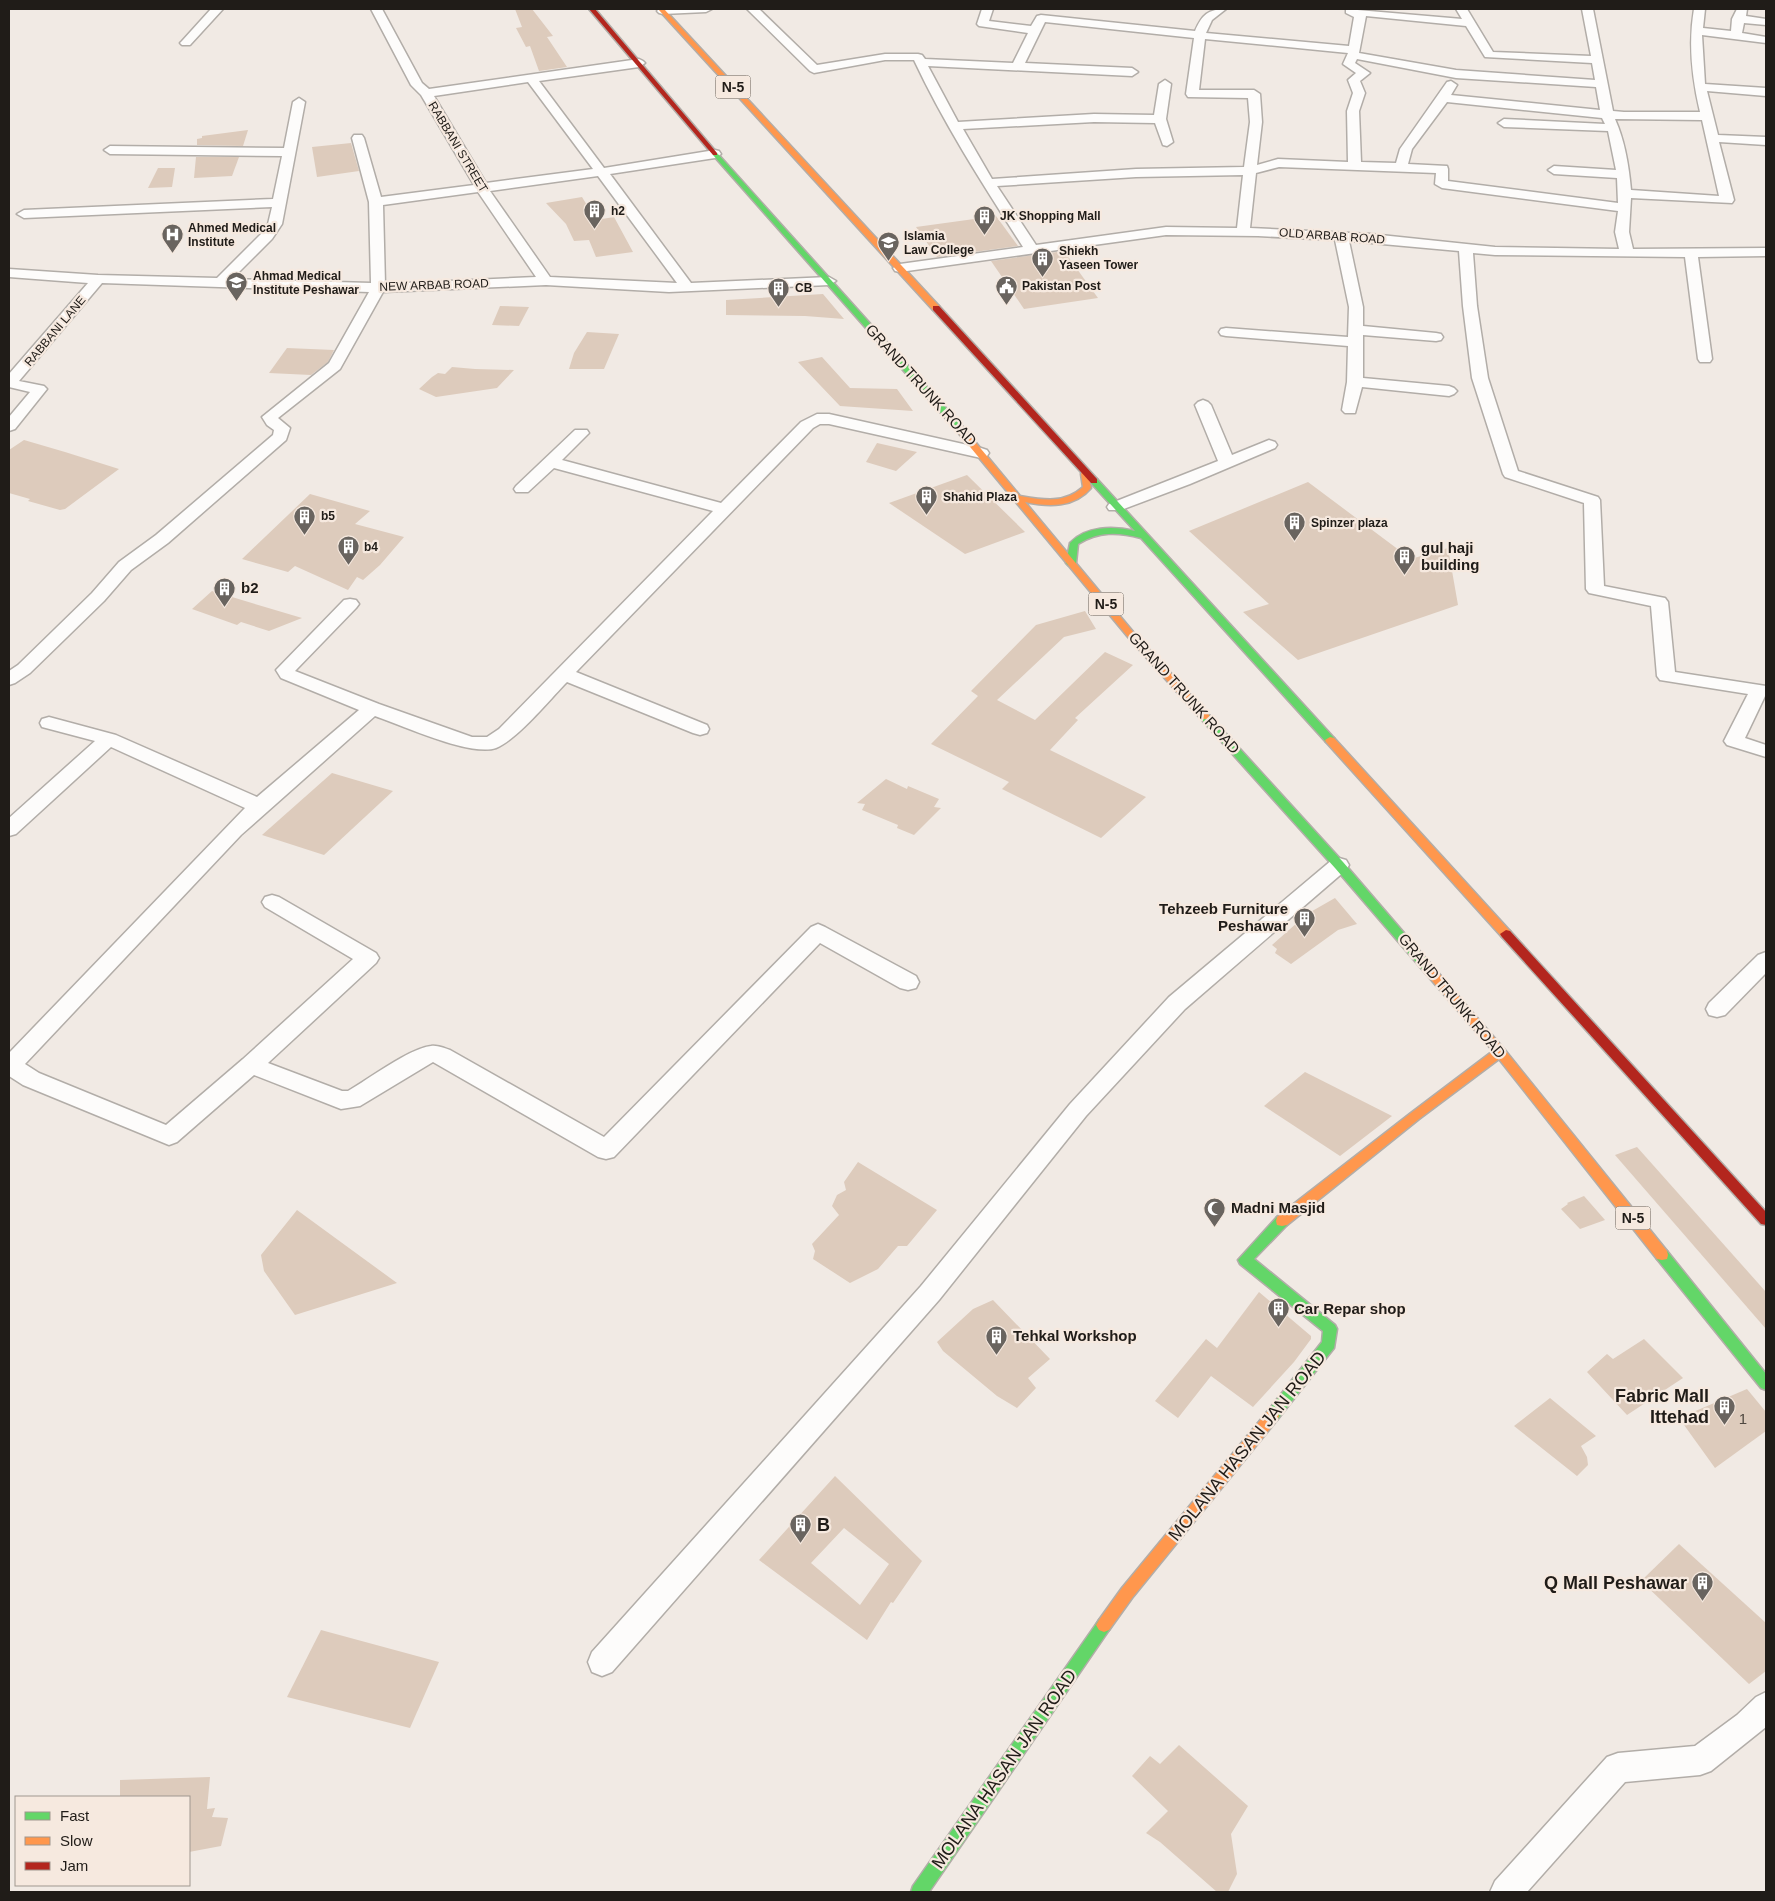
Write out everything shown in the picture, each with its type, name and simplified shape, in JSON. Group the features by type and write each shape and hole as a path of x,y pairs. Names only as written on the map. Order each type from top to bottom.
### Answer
{"main road":[{"name":"GRAND TRUNK ROAD","path":"592,9 640,63 715,154 982,453 1131,634 1339,865 1500,1052 1766,1384"},
{"name":"N-5","path":"662,10 900,268 1115,507 1766,1220"},
{"path":"1018,498 1060,504 1073,501 1081,496 1087,488 1085,474"},
{"path":"1071,563 1074,543 1084,535 1098,530 1141,535"},
{"name":"MOLANA HASAN JAN ROAD","path":"919,1892 1127,1594 1308,1374 1329,1344 1330,1329 1245,1260 1282,1222 1415,1116 1500,1052"}],"street":[{"path":"186,43 216,9"},
{"name":"RABBANI STREET","path":"378,9 417,85 426,93 482,188 546,281"},
{"path":"662,10 706,9"},
{"path":"753,9 814,69 885,57 918,57 936,94 988,182 1032,250"},
{"path":"987,9 983,24 1035,30"},
{"path":"1221,9 1208,18 1201,30 1192,94 1254,94 1256,122 1243,232"},
{"path":"1462,9 1489,55 1597,60"},
{"path":"1588,9 1607,114 1613,128 1616,150 1623,174 1625,208 1622,232 1627,253"},
{"path":"1625,194 1727,200 1700,87 1696,31 1699,9"},
{"path":"1350,10 1469,23"},
{"path":"1350,10 1360,16 1354,52 1349,64 1364,73 1354,80 1359,93 1352,111 1355,166"},
{"path":"1017,68 1042,13 1200,35 1354,52 1456,74 1602,84"},
{"path":"1736,35 1740,14 1766,22"},
{"path":"1696,31 1766,40"},
{"path":"921,62 1132,72"},
{"path":"426,93 640,63"},
{"path":"1401,167 1406,149 1444,98 1456,74"},
{"path":"531,78 687,287"},
{"path":"1165,84 1160,118 1167,142"},
{"path":"1700,87 1766,92"},
{"path":"1444,98 1498,105 1624,116 1707,116"},
{"path":"220,283 267,236 276,224 299,102"},
{"path":"955,126 1094,118 1160,118"},
{"path":"1504,123 1613,128"},
{"path":"9,678 24,669 98,597 125,566 162,539 280,436 282,428 273,422 270,417 335,366 378,288 376,202 358,138"},
{"path":"1713,138 1766,141"},
{"path":"110,150 289,152"},
{"path":"376,202 601,172 715,154"},
{"path":"988,182 1136,173 1251,171 1278,163 1442,168 1442,184 1625,208"},
{"path":"1554,170 1623,174"},
{"path":"24,214 172,209 279,202"},
{"name":"OLD ARBAB ROAD","path":"900,268 1166,231 1243,232 1342,237 1495,251 1627,253 1766,252"},
{"path":"1342,237 1356,307 1355,382 1350,410"},
{"path":"1466,248 1470,306 1480,378 1511,474 1592,500 1595,589 1659,602 1666,676 1760,690 1734,741 1766,751"},
{"path":"1691,252 1705,359"},
{"name":"NEW ARBAB ROAD","path":"9,273 98,279 378,288 546,281 669,288 828,281"},
{"name":"RABBANI LANE","path":"9,379 15,377 98,279"},
{"path":"1226,332 1436,337"},
{"path":"1355,382 1449,391"},
{"path":"9,383 39,388 38,392 9,426"},
{"path":"1203,405 1227,462"},
{"path":"350,604 285,672 372,708 470,743 491,743 506,733 806,425 817,419 829,419 982,453"},
{"path":"522,489 581,432"},
{"path":"1115,507 1269,445"},
{"path":"550,462 724,510"},
{"path":"564,674 700,729"},
{"path":"272,902 368,958 169,1136 31,1079 9,1066 259,806 372,708"},
{"path":"49,723 109,739 259,806"},
{"path":"9,829 109,739"},
{"path":"602,1662 930,1293 1078,1110 1177,1003 1339,865"},
{"path":"250,1065 340,1100 352,1100 424,1056 433,1054 442,1056 606,1150 818,932 908,982"},
{"path":"1717,1009 1766,960"},
{"path":"1506,1892 1618,1768 1700,1760 1747,1725 1766,1707"}],"building":[{"path":"515,9 532,9 553,36 547,37 567,67 539,71 530,46 526,47 516,28 522,27"},
{"path":"248,130 243,146 197,145 197,139 202,138 202,136"},
{"path":"351,143 359,171 317,177 312,147"},
{"path":"196,157 239,157 232,176 194,178"},
{"path":"158,168 175,168 172,187 148,188"},
{"path":"582,197 596,220 614,217 633,252 596,257 589,240 574,241 566,224 546,203"},
{"name":"JK Shopping Mall","path":"996,216 1018,246 937,257 916,227"},
{"name":"Shiekh Yaseen Tower","path":"1064,251 1098,298 1024,309 991,261"},
{"name":"CB","path":"823,294 844,319 805,316 726,315 726,300"},
{"path":"500,306 529,307 519,326 492,325"},
{"path":"587,332 619,334 604,369 569,369 574,353"},
{"path":"287,348 334,350 328,362 311,375 269,373"},
{"path":"822,357 850,388 897,389 913,411 840,406 798,362"},
{"path":"452,367 514,370 497,388 436,397 419,389 438,373 445,374"},
{"path":"24,440 119,469 65,509 60,510 28,501 30,499 9,493 9,450"},
{"path":"877,443 917,452 896,471 866,462"},
{"name":"Shahid Plaza","path":"967,475 1025,532 965,554 889,503"},
{"path":"1308,482 1411,559 1448,548 1458,605 1298,660 1243,612 1269,604 1189,531"},
{"path":"310,494 370,511 355,524 404,537 380,565 363,580 357,577 348,590 295,566 288,572 242,559"},
{"path":"212,591 302,618 269,631 241,622 237,625 192,609"},
{"path":"1085,611 1096,629 1064,637 997,700 1035,720 1105,652 1133,665 1075,718 1078,720 1050,750 1146,797 1101,838 1002,789 1009,782 931,744 978,696 971,691 1036,625"},
{"path":"332,773 393,791 324,855 262,835"},
{"path":"886,779 907,789 908,786 939,799 934,807 941,808 914,835 897,828 898,825 862,810 865,804 857,803"},
{"name":"Tehzeeb Furniture Peshawar","path":"1335,898 1357,924 1338,930 1291,964 1275,953 1277,949 1272,945 1307,914"},
{"path":"1305,1072 1392,1116 1340,1156 1264,1106"},
{"path":"1637,1147 1766,1292 1766,1329 1615,1155"},
{"path":"858,1162 937,1210 907,1246 898,1246 878,1269 850,1283 813,1259 815,1251 812,1244 839,1215 832,1206 837,1195 846,1190 844,1182"},
{"path":"1584,1196 1605,1220 1580,1229 1561,1209 1567,1203"},
{"path":"297,1210 397,1283 295,1315 264,1271 261,1255"},
{"path":"1259,1292 1311,1336 1311,1339 1294,1362 1253,1407 1211,1376 1178,1418 1155,1401 1206,1339 1217,1348"},
{"name":"Tehkal Workshop","path":"993,1300 1050,1359 1028,1378 1036,1388 1017,1408 997,1396 943,1351 937,1342 973,1309"},
{"path":"1644,1339 1683,1378 1627,1415 1587,1372 1607,1354 1613,1359"},
{"name":"Fabric Mall Ittehad","path":"1747,1389 1766,1412 1766,1431 1715,1468 1679,1418"},
{"path":"1550,1398 1596,1436 1581,1446 1587,1457 1588,1465 1577,1476 1514,1426"},
{"name":"B","path":"835,1476 922,1561 893,1603 891,1602 867,1640 759,1560","holes":["844,1528 889,1564 860,1605 811,1563"]},
{"name":"Q Mall Peshawar","path":"1679,1544 1766,1623 1766,1671 1749,1684 1641,1581"},
{"path":"321,1630 439,1662 410,1728 287,1697"},
{"path":"1179,1745 1248,1806 1231,1834 1237,1874 1228,1892 1217,1892 1160,1842 1146,1833 1168,1811 1132,1776 1150,1756 1160,1764"},
{"path":"210,1777 207,1809 215,1808 212,1817 228,1818 221,1846 190,1852 190,1796 120,1796 120,1780"}],"traffic: fast":[{"path":"715,154 959,428"},
{"path":"1094,481 1330,740"},
{"path":"1071,563 1074,543 1090,534 1106,531 1123,531 1141,535"},
{"path":"1205,717 1339,865 1431,972"},
{"path":"1272,1416 1329,1344 1330,1329 1245,1260 1282,1221"},
{"path":"1662,1255 1766,1384"},
{"path":"919,1892 1104,1625"}],"traffic: slow":[{"path":"661,9 936,308"},
{"path":"959,428 1131,635 1205,717"},
{"path":"1018,498 1046,503 1063,502 1072,499 1080,495 1087,488 1085,474"},
{"path":"1330,740 1506,934"},
{"path":"1431,972 1500,1052 1662,1255"},
{"path":"1282,1221 1500,1052"},
{"path":"1104,1625 1127,1593 1272,1416"}],"traffic: jam":[{"path":"592,9 715,154"},
{"path":"936,308 1094,481"},
{"path":"1506,934 1766,1220"}],"place":[{"name":"h2","path":"595,230"},
{"name":"JK Shopping Mall","path":"984,235"},
{"name":"Ahmed Medical Institute","path":"172,254"},
{"name":"Islamia Law College","path":"888,262"},
{"name":"Shiekh Yaseen Tower","path":"1043,277"},
{"name":"Ahmad Medical Institute Peshawar","path":"237,302"},
{"name":"Pakistan Post","path":"1006,305"},
{"name":"CB","path":"779,307"},
{"name":"Shahid Plaza","path":"927,516"},
{"name":"b5","path":"305,535"},
{"name":"Spinzer plaza","path":"1295,542"},
{"name":"b4","path":"348,566"},
{"name":"gul haji building","path":"1405,576"},
{"name":"b2","path":"225,607"},
{"name":"Tehzeeb Furniture Peshawar","path":"1304,937"},
{"name":"Madni Masjid","path":"1215,1227"},
{"name":"Car Repar shop","path":"1278,1328"},
{"name":"Tehkal Workshop","path":"997,1355"},
{"name":"Fabric Mall Ittehad","path":"1725,1425"},
{"name":"B","path":"801,1544"},
{"name":"Q Mall Peshawar","path":"1703,1602"}]}
